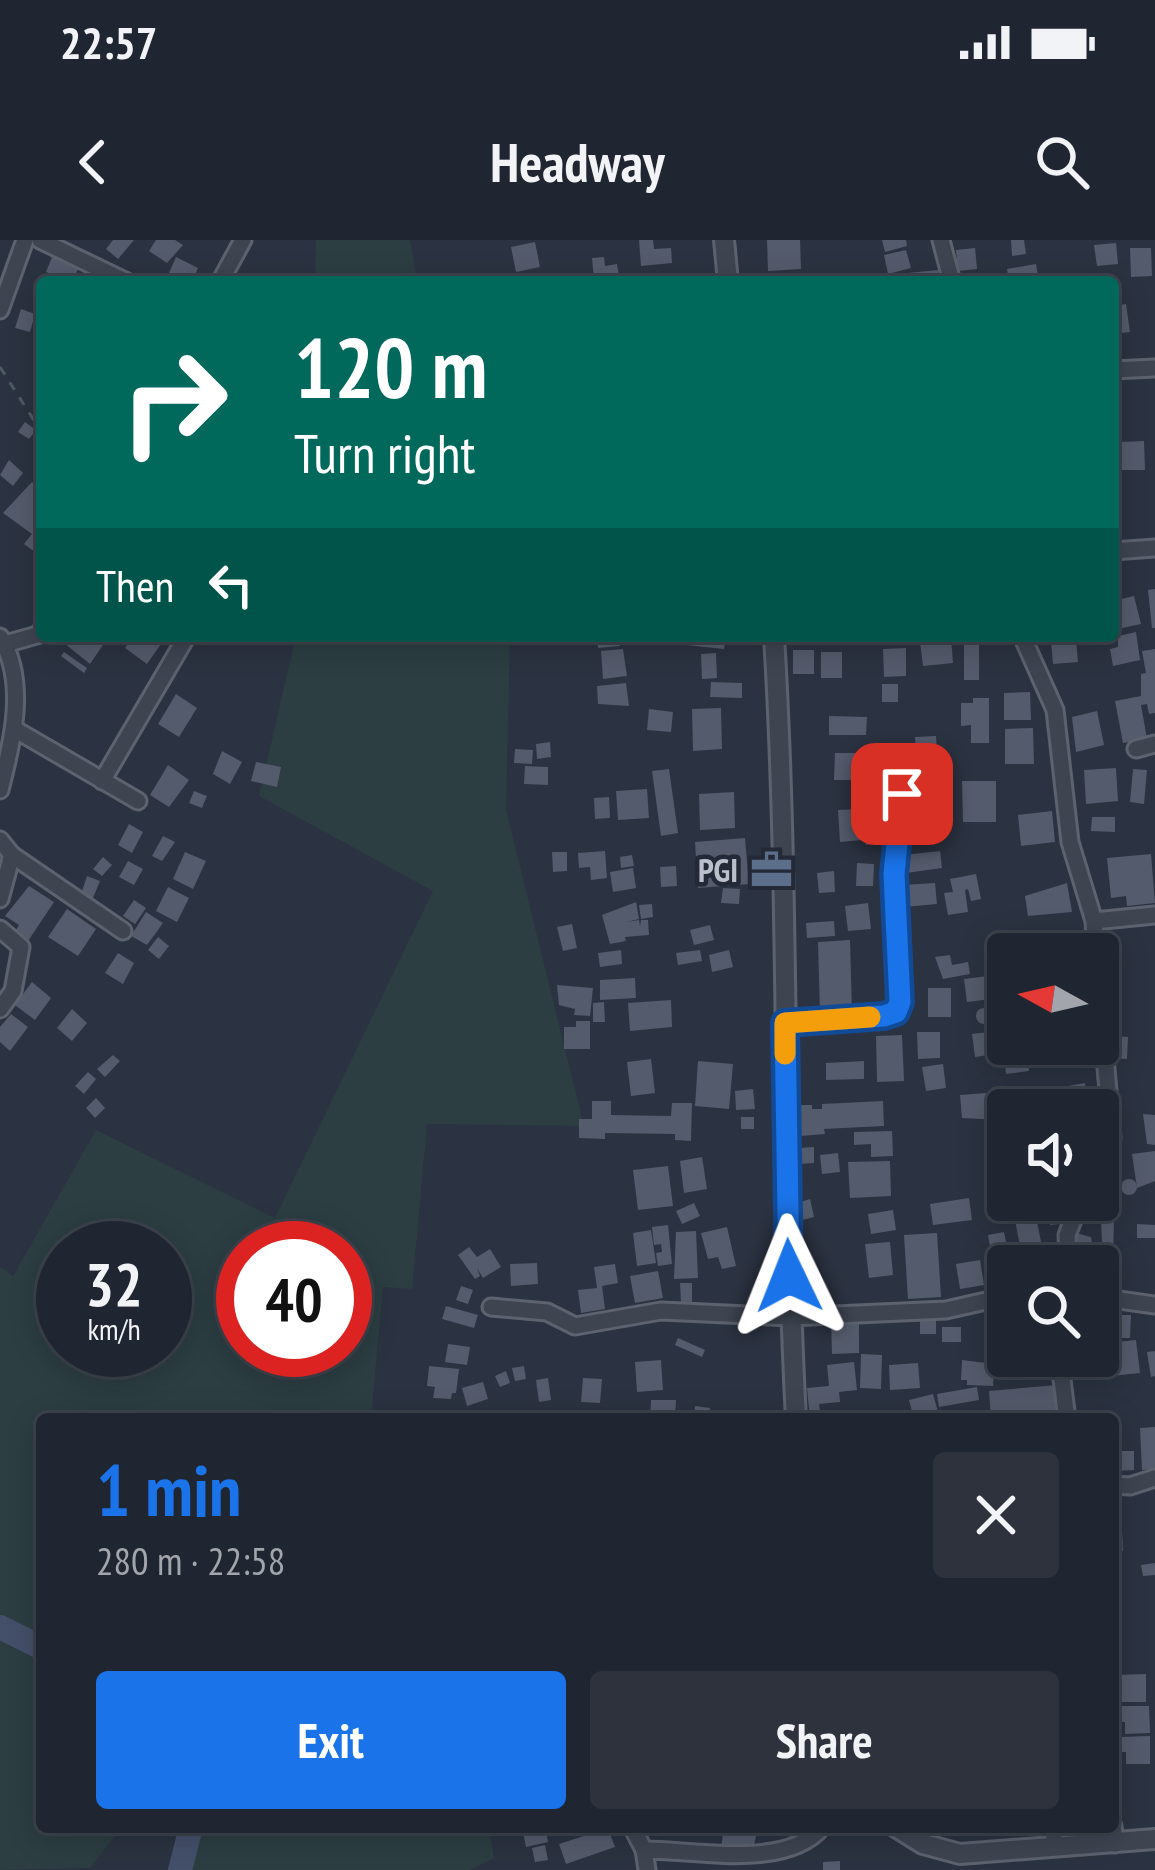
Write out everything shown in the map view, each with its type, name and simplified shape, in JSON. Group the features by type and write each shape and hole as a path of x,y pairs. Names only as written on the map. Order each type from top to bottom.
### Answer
{"street":[{"path":"0,310 25,240"},
{"path":"40,240 115,276"},
{"path":"223,276 243,240"},
{"path":"724,240 727,276"},
{"path":"941,240 950,276"},
{"path":"1119,370 1155,368"},
{"path":"1119,551 1155,548"},
{"path":"0,790 16,730 2,640 36,635"},
{"path":"102,781 183,642"},
{"path":"774,642 796,1413"},
{"path":"1025,642 1055,710 1070,842 1095,933"},
{"path":"16,730 138,801"},
{"path":"1136,749 1155,743"},
{"path":"785,1023 896,1012 900,1002 894,874 902,794"},
{"path":"0,840 12,855 122,931"},
{"path":"0,899 12,855"},
{"path":"1094,921 1155,915"},
{"path":"0,929 21,946 13,992 0,1009"},
{"path":"1119,1300 1155,1305"},
{"path":"490,1307 547,1312 575,1326 661,1311 790,1317 946,1310 987,1301"},
{"path":"1062,1377 1066,1413"},
{"path":"1119,1485 1155,1478"},
{"path":"635,1833 644,1850 646,1870"},
{"path":"644,1850 746,1858 788,1853 811,1843 818,1833"},
{"path":"906,1833 923,1844 960,1854 1054,1837 1155,1839"}],"path":[{"path":"0,368 36,424"}],"shaded area":[{"path":"316,240 410,240 416,276 315,276"},
{"path":"295,642 510,642 506,810 584,1126 427,1124 412,1289 383,1287 372,1413 36,1413 36,1833 117,1833 90,1868 0,1870 0,1267 13,1276 36,1236 36,1377 192,1377 192,1221 44,1221 96,1130 275,1218 433,891 259,796"},
{"path":"181,1833 490,1833 494,1858 470,1870 173,1870"}],"building":[{"path":"113,240 134,240 118,259 106,249"},
{"path":"156,240 183,245 167,263 149,251"},
{"path":"639,240 653,240 654,249 671,248 672,263 641,266"},
{"path":"767,240 800,240 801,269 768,271"},
{"path":"882,240 906,240 907,246 885,252"},
{"path":"1011,240 1024,240 1026,254 1012,256"},
{"path":"535,242 540,267 516,272 511,247"},
{"path":"1116,243 1118,264 1097,266 1094,245"},
{"path":"975,248 977,269 958,271 956,250"},
{"path":"1130,248 1151,248 1152,276 1131,277"},
{"path":"906,250 911,268 888,274 884,255"},
{"path":"54,252 80,263 75,276 46,272"},
{"path":"176,257 198,268 195,276 168,276"},
{"path":"604,257 605,266 617,264 619,276 594,276 592,258"},
{"path":"1036,264 1038,276 1008,276 1007,269"},
{"path":"938,270 939,276 887,276"},
{"path":"1126,304 1130,332 1119,333 1119,305"},
{"path":"21,309 35,314 30,332 15,328"},
{"path":"25,422 36,430 29,439 18,432"},
{"path":"1144,441 1145,470 1121,470 1120,442"},
{"path":"9,460 23,473 13,486 0,475"},
{"path":"32,482 36,486 35,552 24,544 32,534 3,513"},
{"path":"1155,589 1155,628 1152,628 1148,590"},
{"path":"1134,596 1141,624 1119,629 1119,600"},
{"path":"1136,632 1140,660 1113,666 1110,649 1118,647 1119,636"},
{"path":"65,642 105,642 90,664"},
{"path":"130,642 162,642 147,664 125,648"},
{"path":"598,642 620,642 620,646 598,648"},
{"path":"686,642 725,642 724,649"},
{"path":"920,642 951,642 953,663 923,666"},
{"path":"964,642 979,642 979,680 964,680"},
{"path":"1051,642 1076,642 1078,662 1053,664"},
{"path":"906,648 906,676 884,677 883,649"},
{"path":"623,649 627,676 603,679 601,651"},
{"path":"1155,649 1155,713 1149,714 1147,704 1141,705 1147,739 1123,743 1115,701 1141,696 1141,674 1146,673 1142,651"},
{"path":"793,650 814,650 814,674 793,674"},
{"path":"64,652 87,668 84,673 61,656"},
{"path":"821,652 842,652 842,678 821,678"},
{"path":"716,653 717,678 702,679 701,654"},
{"path":"711,682 742,683 742,698 710,697"},
{"path":"626,683 629,706 598,704 597,686"},
{"path":"882,684 898,684 898,702 882,702"},
{"path":"1030,692 1031,720 1004,720 1004,693"},
{"path":"176,694 197,708 179,737 158,724"},
{"path":"973,698 989,698 989,743 971,743 971,725 961,726 961,703 973,703"},
{"path":"721,708 722,749 693,751 692,709"},
{"path":"649,709 673,712 671,732 647,730"},
{"path":"1097,711 1104,745 1076,752 1072,717"},
{"path":"829,716 867,717 866,735 829,735"},
{"path":"1033,728 1034,764 1005,764 1005,729"},
{"path":"936,736 938,763 917,764 915,737"},
{"path":"550,742 551,757 537,759 536,744"},
{"path":"515,749 533,750 532,764 514,763"},
{"path":"892,749 897,780 876,783 871,753"},
{"path":"222,751 242,762 230,784 213,774"},
{"path":"835,753 860,753 860,780 834,780"},
{"path":"256,762 281,767 277,787 251,781"},
{"path":"168,765 189,780 169,807 150,795"},
{"path":"525,766 548,767 548,785 524,784"},
{"path":"1116,768 1118,801 1086,804 1084,770"},
{"path":"669,769 678,833 661,836 652,771"},
{"path":"1133,769 1147,770 1144,804 1130,802"},
{"path":"962,781 996,781 996,822 963,822"},
{"path":"647,789 649,818 618,820 616,791"},
{"path":"194,791 207,796 202,808 189,803"},
{"path":"734,792 735,828 700,830 699,794"},
{"path":"909,793 944,795 943,824 908,822"},
{"path":"609,797 610,818 595,819 594,798"},
{"path":"860,809 862,840 840,842 838,810"},
{"path":"1052,811 1055,842 1021,846 1018,815"},
{"path":"1092,817 1115,817 1115,832 1091,831"},
{"path":"878,822 881,843 866,845 863,825"},
{"path":"129,824 143,832 132,853 118,845"},
{"path":"163,836 175,842 162,861 152,856"},
{"path":"745,838 749,884 698,888 695,842"},
{"path":"605,851 607,878 591,880 590,867 579,868 578,853"},
{"path":"940,851 942,868 906,873 904,855"},
{"path":"185,852 206,861 193,889 173,879"},
{"path":"552,852 567,852 567,871 553,872"},
{"path":"1151,854 1155,903 1127,906 1126,896 1111,898 1107,858"},
{"path":"632,855 634,866 621,868 620,857"},
{"path":"103,857 112,865 102,876 93,869"},
{"path":"128,861 143,869 134,885 119,877"},
{"path":"857,863 874,864 873,886 856,886"},
{"path":"676,866 677,886 661,887 660,867"},
{"path":"633,868 636,888 613,892 610,872"},
{"path":"834,871 835,892 819,893 817,873"},
{"path":"976,874 981,899 971,901 965,890 968,912 948,915 944,893 953,892 950,879"},
{"path":"87,876 100,881 93,898 81,894"},
{"path":"935,883 937,904 904,907 902,885"},
{"path":"1067,883 1072,912 1028,916 1025,896"},
{"path":"29,886 54,902 28,941 15,932 19,925 5,916"},
{"path":"168,887 189,898 177,922 156,911"},
{"path":"723,888 740,889 739,904 721,903"},
{"path":"134,900 146,908 135,924 123,916"},
{"path":"636,902 639,919 626,922 639,920 640,926 641,920 648,920 649,935 610,944 602,915"},
{"path":"868,903 871,929 848,931 845,906"},
{"path":"652,904 653,917 641,919 639,905"},
{"path":"67,909 96,929 78,956 48,937"},
{"path":"146,912 163,923 147,945 131,936"},
{"path":"834,921 835,936 807,938 806,923"},
{"path":"572,924 577,948 563,951 557,927"},
{"path":"710,925 714,940 694,945 690,930"},
{"path":"158,937 169,946 159,959 148,950"},
{"path":"850,940 852,1011 820,1013 818,942"},
{"path":"621,950 622,964 600,967 598,953"},
{"path":"700,950 702,961 678,965 676,953"},
{"path":"729,950 733,967 712,972 709,955"},
{"path":"118,953 134,963 123,984 105,973"},
{"path":"950,955 952,965 968,962 970,974 943,979 935,957"},
{"path":"987,976 987,1000 967,1002 964,979"},
{"path":"635,978 636,998 600,1000 600,980"},
{"path":"32,982 51,998 35,1020 15,1005"},
{"path":"557,985 593,988 590,1016 574,1015 575,1009 559,1005"},
{"path":"928,988 951,988 951,1017 928,1017"},
{"path":"671,1000 672,1027 630,1031 628,1003"},
{"path":"604,1002 605,1022 593,1022 593,1003"},
{"path":"984,1008 987,1023 984,1024 976,1016"},
{"path":"72,1009 87,1023 72,1041 57,1028"},
{"path":"11,1014 28,1027 10,1051 0,1042 0,1027"},
{"path":"576,1021 590,1021 590,1049 564,1049 564,1027 576,1027"},
{"path":"917,1032 940,1032 940,1058 918,1059"},
{"path":"987,1032 987,1055 975,1057 972,1034"},
{"path":"902,1035 904,1081 877,1082 876,1036"},
{"path":"1119,1036 1128,1037 1127,1059 1119,1058"},
{"path":"113,1055 120,1061 105,1077 97,1069"},
{"path":"651,1059 655,1093 631,1096 627,1062"},
{"path":"698,1061 733,1064 729,1109 695,1106"},
{"path":"864,1061 864,1079 826,1080 826,1063"},
{"path":"943,1064 946,1088 926,1091 922,1067"},
{"path":"1005,1065 1029,1065 1029,1071 1006,1074"},
{"path":"88,1072 96,1079 84,1094 75,1086"},
{"path":"1085,1083 1086,1089 1051,1089"},
{"path":"753,1089 755,1109 736,1110 735,1091"},
{"path":"987,1093 987,1119 962,1118 960,1095"},
{"path":"96,1098 105,1108 95,1118 86,1108"},
{"path":"592,1101 611,1101 611,1115 671,1116 672,1103 692,1103 691,1141 675,1140 675,1134 605,1133 605,1139 579,1138 579,1119 592,1119"},
{"path":"883,1101 884,1126 824,1129 825,1134 801,1136 800,1105 822,1109 822,1104"},
{"path":"1143,1114 1155,1115 1155,1145 1147,1144"},
{"path":"741,1117 754,1117 754,1129 741,1129"},
{"path":"892,1131 893,1156 871,1157 871,1144 854,1145 854,1132"},
{"path":"814,1147 814,1163 800,1164 799,1148"},
{"path":"1155,1151 1155,1181 1137,1188 1132,1154"},
{"path":"838,1153 840,1172 822,1174 820,1155"},
{"path":"702,1157 707,1189 684,1193 680,1161"},
{"path":"890,1161 891,1196 850,1198 848,1162"},
{"path":"668,1166 673,1206 638,1210 633,1170"},
{"path":"1129,1179 1137,1187 1129,1195 1121,1187"},
{"path":"969,1198 972,1220 933,1225 930,1204"},
{"path":"810,1199 814,1217 802,1220 797,1203"},
{"path":"694,1203 700,1216 682,1224 676,1211"},
{"path":"893,1210 896,1230 871,1234 868,1214"},
{"path":"1015,1221 1037,1221 1041,1242 1020,1245"},
{"path":"1101,1221 1114,1221 1113,1245 1076,1245 1076,1233 1091,1237 1092,1243 1102,1242"},
{"path":"1137,1224 1155,1225 1155,1238 1137,1238"},
{"path":"668,1225 672,1264 658,1266 656,1253 662,1252 661,1244 654,1245 652,1227"},
{"path":"727,1227 736,1266 722,1269 718,1257 708,1259 701,1233"},
{"path":"651,1230 656,1263 637,1266 633,1233"},
{"path":"696,1231 698,1278 674,1279 676,1232"},
{"path":"1004,1232 1007,1245 990,1245 988,1235"},
{"path":"937,1233 941,1297 908,1299 904,1235"},
{"path":"890,1242 893,1275 869,1278 865,1244"},
{"path":"469,1247 477,1257 490,1249 501,1267 483,1278 477,1268 480,1276 475,1279 458,1255"},
{"path":"980,1260 984,1285 960,1289 956,1264"},
{"path":"537,1263 538,1284 511,1286 510,1264"},
{"path":"615,1264 618,1283 602,1286 605,1309 581,1313 578,1290 597,1288 594,1267"},
{"path":"658,1271 663,1298 635,1303 630,1276"},
{"path":"680,1283 692,1283 692,1303 681,1303"},
{"path":"461,1286 473,1290 468,1304 456,1300"},
{"path":"815,1286 818,1302 806,1303 804,1287"},
{"path":"446,1306 478,1315 474,1328 442,1319"},
{"path":"1119,1315 1131,1315 1130,1338 1119,1338"},
{"path":"859,1317 859,1353 832,1354 831,1318"},
{"path":"920,1317 936,1317 936,1334 920,1334"},
{"path":"942,1327 961,1327 961,1342 942,1342"},
{"path":"678,1338 705,1350 702,1357 675,1345"},
{"path":"1136,1340 1140,1373 1119,1375 1119,1342"},
{"path":"448,1344 470,1347 467,1365 445,1362"},
{"path":"1155,1351 1155,1376 1151,1377 1147,1352"},
{"path":"861,1354 882,1355 881,1389 860,1388"},
{"path":"661,1360 663,1390 637,1392 635,1362"},
{"path":"962,1360 987,1363 993,1386 967,1385 967,1380 961,1380"},
{"path":"854,1362 857,1390 839,1392 840,1402 819,1404 820,1413 809,1413 807,1388 829,1386 827,1365"},
{"path":"918,1363 920,1388 890,1390 889,1365"},
{"path":"429,1366 459,1369 451,1399 433,1398 435,1387 427,1386"},
{"path":"524,1366 526,1379 515,1381 512,1368"},
{"path":"506,1371 510,1383 500,1387 495,1376"},
{"path":"548,1378 551,1400 539,1402 536,1380"},
{"path":"583,1378 602,1379 600,1403 581,1402"},
{"path":"483,1382 488,1399 467,1406 462,1388"},
{"path":"1057,1385 1059,1413 991,1413 989,1391"},
{"path":"977,1387 979,1400 939,1407 937,1394"},
{"path":"933,1394 938,1413 912,1413 909,1400"},
{"path":"651,1400 676,1400 675,1413 650,1413"},
{"path":"1155,1427 1155,1469 1142,1470 1140,1428"},
{"path":"1119,1451 1134,1451 1134,1470 1119,1471"},
{"path":"1119,1511 1123,1551 1119,1551"},
{"path":"1155,1563 1155,1575 1143,1576 1141,1565"},
{"path":"1146,1674 1146,1702 1122,1702 1119,1675"},
{"path":"1119,1706 1149,1706 1150,1733 1125,1734"},
{"path":"1150,1736 1150,1764 1126,1764 1120,1737"},
{"path":"523,1833 546,1833 548,1842 526,1847"},
{"path":"593,1833 610,1833 615,1847 566,1864 559,1844"},
{"path":"723,1833 757,1833 753,1849 721,1848"},
{"path":"545,1845 548,1860 535,1862 532,1848"},
{"path":"840,1861 840,1870 823,1870 823,1862"}],"waterway":[{"path":"0,1627 36,1645"},
{"path":"180,1870 189,1833"}],"slow traffic":[{"path":"785,1054 785,1023 870,1017"}],"place":[{"name":"PGI","path":"772,869"}],"route":[{"path":"789,1276 785,1023 896,1012 900,1002 894,874 902,794"}]}
